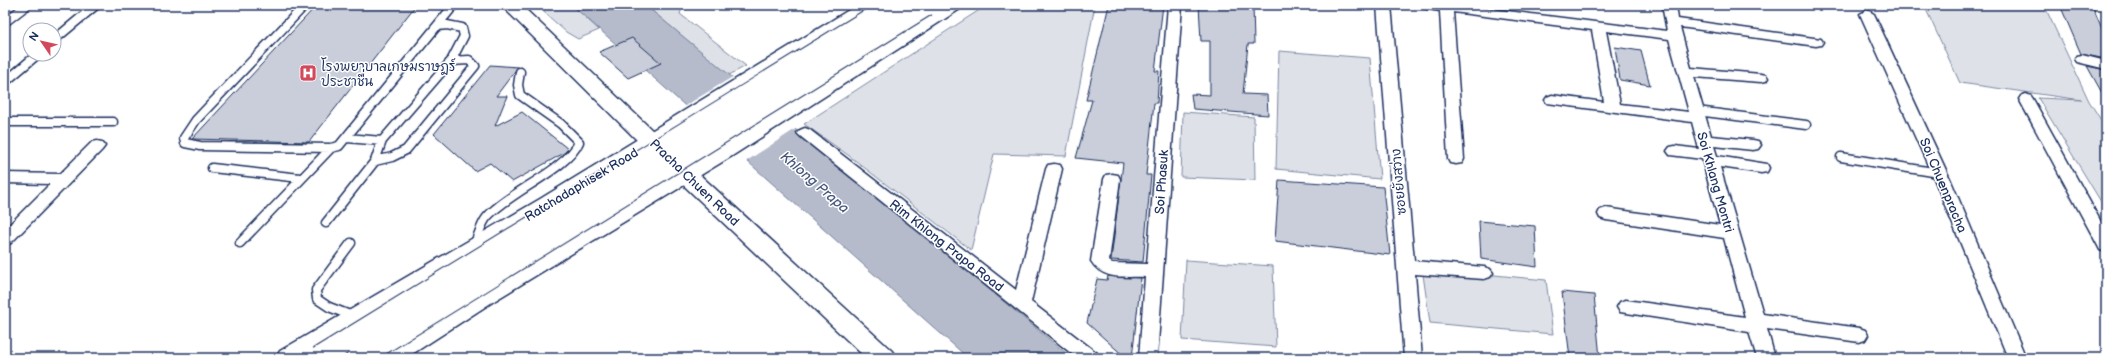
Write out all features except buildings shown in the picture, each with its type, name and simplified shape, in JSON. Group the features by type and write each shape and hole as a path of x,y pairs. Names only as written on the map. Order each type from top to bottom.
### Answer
{"main road":[{"name":"Pracha Chuen Road","path":"510,5 685,174 883,358"},
{"name":"Ratchadaphisek Road","path":"289,358 652,141 870,5"},
{"name":"Ratchadaphisek Road","path":"319,358 894,5"},
{"path":"358,358 926,5"},
{"path":"389,356 724,151 780,114 954,5"},
{"path":"826,33 822,48 825,55 835,60 859,57 878,52"},
{"path":"359,317 390,309 408,312 417,320 417,332 389,356"}],"street":[{"name":"Soi Phasuk","path":"1148,358 1175,5"},
{"name":"ซอยยังสว่าง","path":"1384,5 1405,267 1414,358"},
{"path":"1427,5 1446,6 1598,26 1674,29 1816,42"},
{"name":"Soi Khlang Montri","path":"1669,5 1685,72 1766,358"},
{"path":"1446,6 1456,159"},
{"name":"Soi Chuenpracha","path":"1867,14 1939,173 2017,358"},
{"path":"1598,26 1613,108"},
{"path":"2082,59 2106,65"},
{"path":"1685,72 1761,78"},
{"path":"2026,99 2106,246"},
{"path":"1552,100 1613,108 1698,115"},
{"name":"Rim Khlong Prapa Road","path":"805,133 1090,358"},
{"path":"1675,151 1708,152 1753,145"},
{"path":"7,236 97,146"},
{"path":"1708,152 1761,168"},
{"path":"1022,304 1054,169"},
{"path":"5,178 65,179"},
{"path":"1112,179 1100,261 1103,266 1109,269 1155,272"},
{"path":"1606,214 1731,233"},
{"path":"1405,267 1484,273"},
{"path":"1626,307 1859,335"}],"lane":[{"path":"5,22 27,5"},
{"path":"62,33 96,5"},
{"path":"305,5 196,120 184,138 186,143 200,146 331,148 343,143 454,5"},
{"path":"326,223 375,161 382,141 451,61 464,36 464,31 462,28 455,26 438,26"},
{"path":"375,161 392,157 406,150 475,66 473,62 469,60 451,61"},
{"path":"5,82 29,62"},
{"path":"472,249 486,218 506,200 569,157 576,149 579,142 577,137 520,95 518,84 520,72"},
{"path":"1698,115 1806,126"},
{"path":"5,122 114,122"},
{"path":"346,138 382,141"},
{"path":"240,243 300,178 316,165 331,148"},
{"path":"1841,158 1939,173"},
{"path":"212,168 300,178"},
{"path":"351,243 316,290 317,299 322,303 359,317"}],"shaded area":[{"path":"536,5 572,5 599,30 578,39 566,32"},
{"path":"645,5 683,5 680,14 746,66 729,75"},
{"path":"987,5 1095,5 1066,156 994,154 971,250 848,155 804,124"},
{"path":"1924,5 2044,5 2089,101 2106,128 2106,210 2038,98 2082,100 1960,83"},
{"path":"1279,51 1370,58 1380,179 1276,169"},
{"path":"1183,112 1254,117 1255,180 1181,177"},
{"path":"1186,260 1273,266 1276,347 1182,340"},
{"path":"1422,268 1546,280 1553,334 1430,323"}],"water":[{"name":"Khlong Prapa","path":"572,5 645,5 1072,358 968,358"}],"pier":[{"path":"734,76 797,128 745,162 683,107"}],"place":[{"name":"โรงพยาบาลเกษมราษฎร์ ประชาชื่น","path":"308,73"}]}
